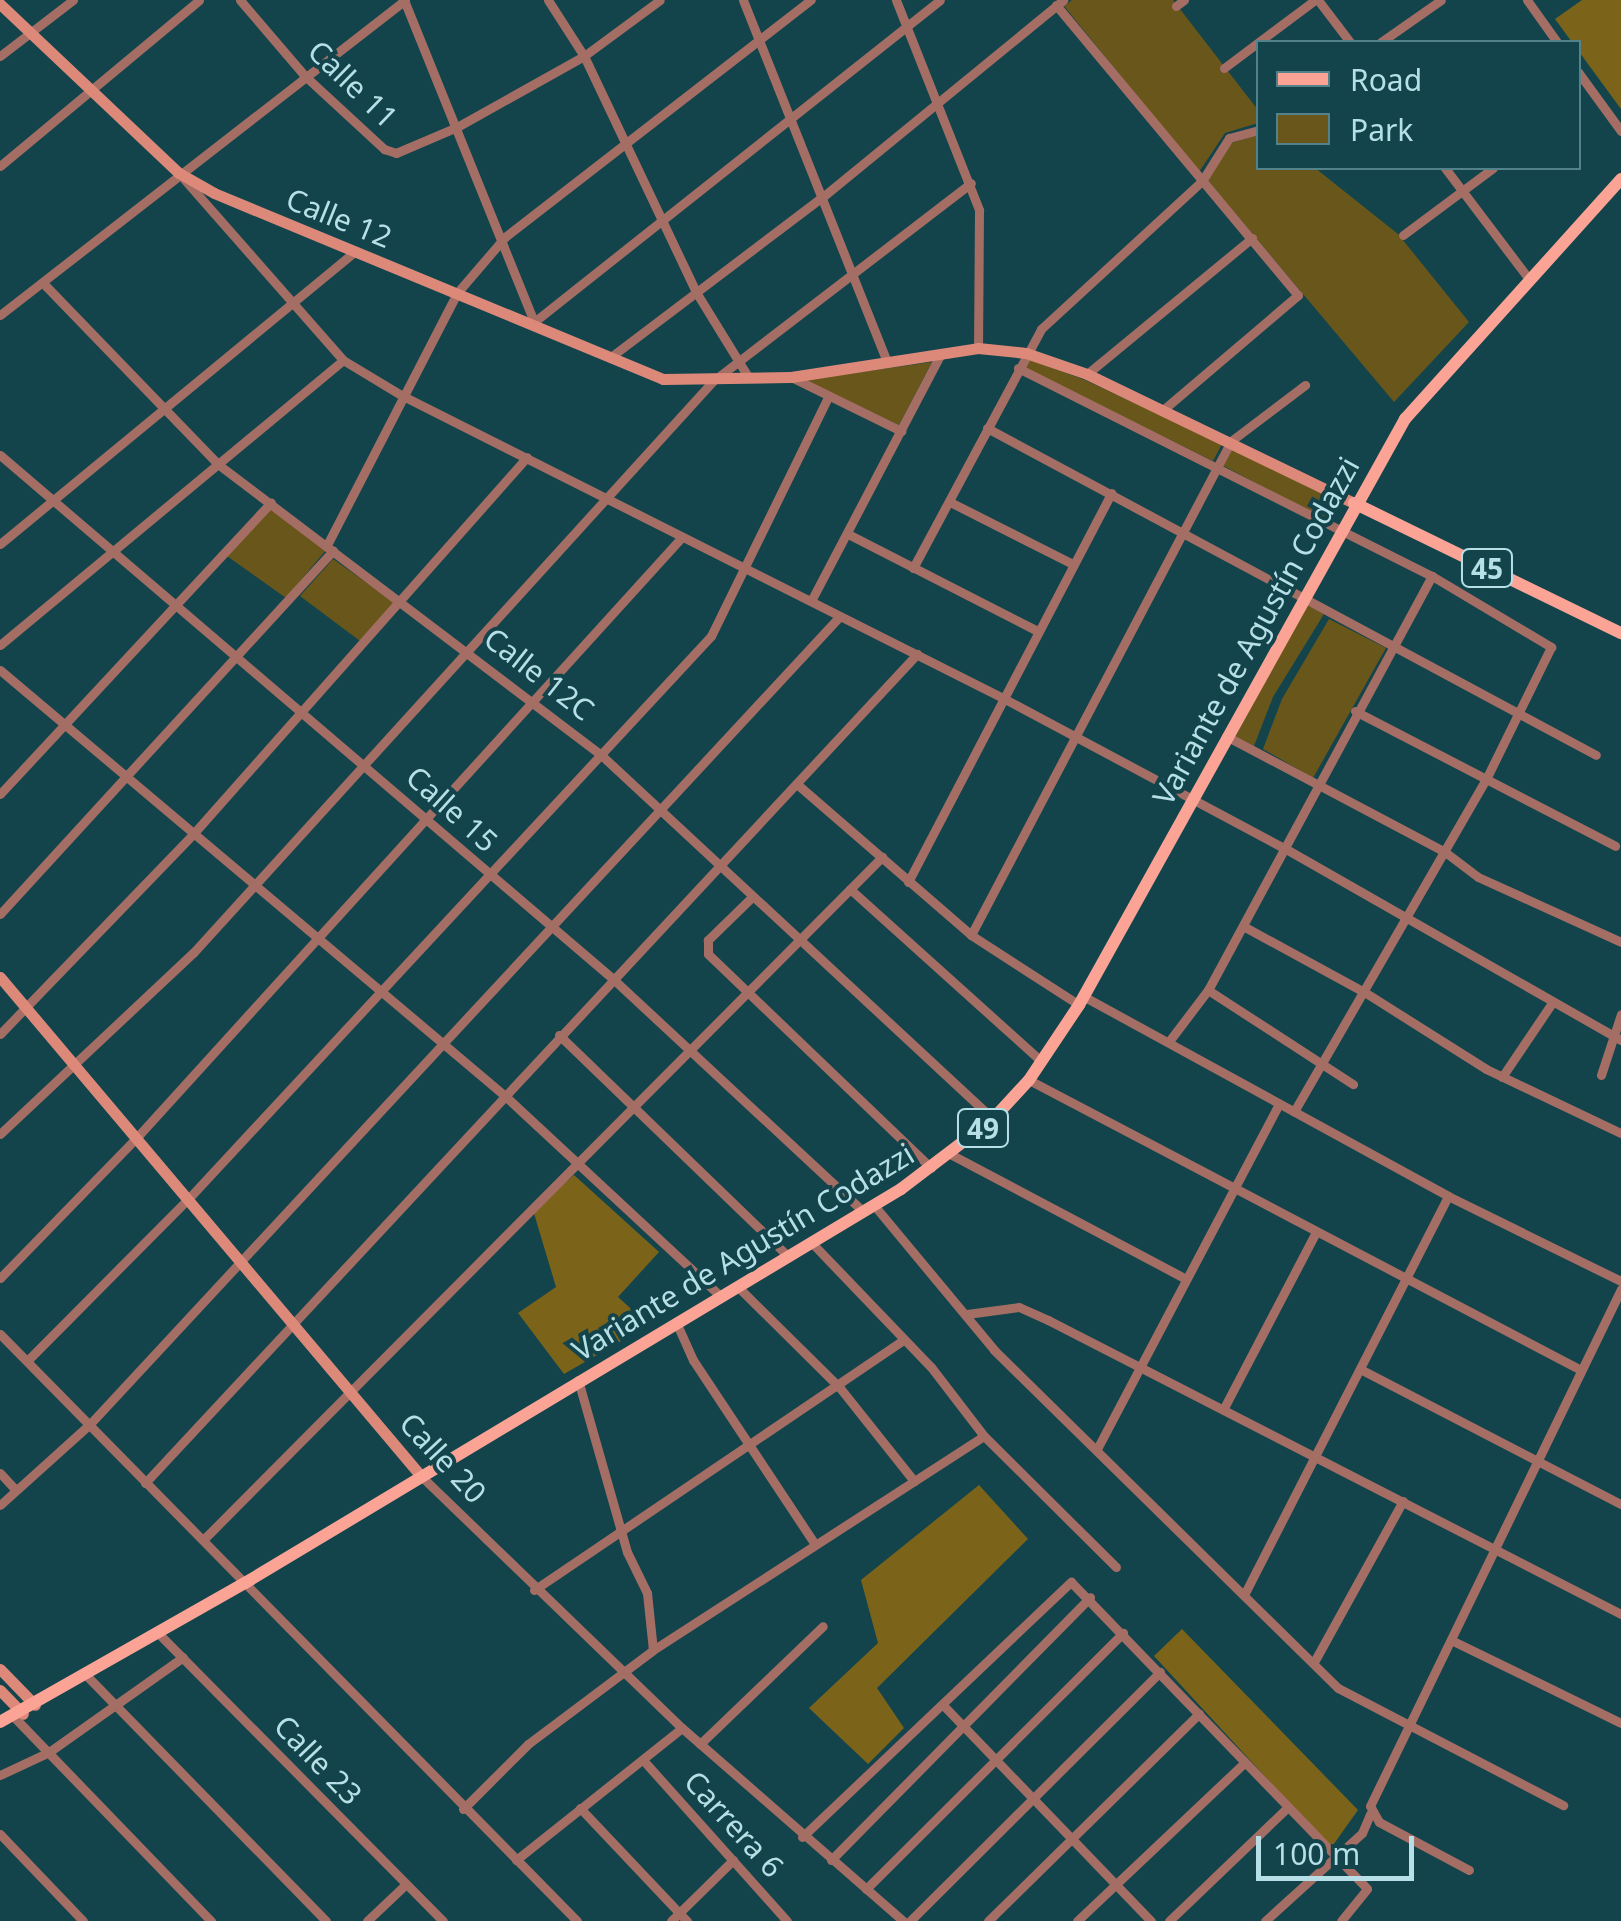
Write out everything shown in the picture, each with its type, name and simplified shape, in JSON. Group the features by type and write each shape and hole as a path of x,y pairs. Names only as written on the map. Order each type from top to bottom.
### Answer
{"main road":[{"name":"Calle 12","path":"0,4 178,173 663,379 791,377 978,348 1026,353 1087,374 1354,502"},
{"name":"Variante de Agustín Codazzi","path":"18,1715 245,1583 867,1208 952,1155 993,1119 1030,1080 1081,1001 1354,502 1406,419 1621,179"},
{"name":"45","path":"1354,502 1621,633"},
{"name":"Calle 20","path":"0,977 139,1135 294,1328 421,1476"},
{"path":"0,1669 18,1715"},
{"path":"0,1690 18,1715"}],"street":[{"path":"0,56 73,0"},
{"path":"0,166 199,0"},
{"name":"Calle 11","path":"240,0 306,76 384,150 396,153 457,127"},
{"path":"0,315 404,0 505,237 534,322 940,0"},
{"path":"548,0 584,56 696,292 735,362 749,378"},
{"path":"457,127 584,56 660,0"},
{"path":"743,0 856,274 888,362"},
{"path":"0,914 129,779 330,548 402,395 457,294 505,237 811,0"},
{"path":"896,0 979,210 978,348"},
{"path":"1042,0 1045,14"},
{"path":"1262,40 1316,0 1348,40"},
{"path":"1384,40 1441,0"},
{"path":"1527,0 1556,40"},
{"path":"612,356 940,104 1060,3 1298,296 1163,410"},
{"path":"1224,68 1256,44"},
{"path":"1581,76 1621,132"},
{"path":"913,568 1041,329 1202,181 1228,138 1256,131"},
{"path":"1447,170 1529,279"},
{"path":"1403,235 1490,170"},
{"path":"178,173 343,360 402,395 838,618 917,654 1192,798 1617,1038"},
{"path":"0,1134 256,884 363,763 610,501 713,381 971,183"},
{"path":"1087,374 1252,238"},
{"path":"0,544 356,251"},
{"name":"Calle 12C","path":"43,283 219,465 537,701 599,752 993,1119"},
{"path":"810,602 940,355"},
{"path":"0,644 115,553 343,360"},
{"path":"1018,368 1432,576 1551,647 1486,779 1366,993 1294,1111"},
{"path":"791,377 901,430"},
{"path":"971,935 1180,531 1231,442 1305,385"},
{"path":"28,1360 190,1197 378,989 711,636 828,397"},
{"path":"987,428 1596,755"},
{"name":"Calle 15","path":"0,455 302,708 488,874 612,978 867,1208 1097,1449 1338,1688 1408,1728 1563,1805"},
{"path":"0,1034 194,833 527,458"},
{"path":"908,882 1036,630 1111,493"},
{"path":"0,794 271,502"},
{"path":"950,502 1074,564"},
{"path":"848,534 1036,630"},
{"path":"0,1278 139,1135 682,537"},
{"path":"1170,1040 1208,990 1286,849 1355,711 1432,576"},
{"path":"0,1506 88,1425 838,618"},
{"path":"146,1483 917,654"},
{"path":"0,670 318,934 504,1095 719,1295"},
{"path":"1355,711 1615,846"},
{"path":"1226,736 1445,852 1478,877 1621,942"},
{"path":"798,784 971,935 1081,1001 1170,1040 1278,1105 1448,1196 1621,1281"},
{"path":"204,1540 573,1163 882,857"},
{"path":"850,888 1042,1062"},
{"path":"752,897 705,949 744,992 931,1168"},
{"path":"1243,926 1366,993 1502,1077 1621,1133"},
{"path":"1208,990 1353,1084"},
{"path":"1502,1077 1552,1003"},
{"path":"1601,1075 1617,1038 1621,1014"},
{"path":"559,1036 788,1256"},
{"path":"1030,1080 1228,1189 1406,1276 1581,1370"},
{"path":"1097,1449 1228,1189 1278,1105"},
{"path":"952,1155 1182,1277"},
{"path":"1245,1592 1448,1196"},
{"path":"1225,1406 1315,1234"},
{"path":"811,1242 903,1340 984,1436 1116,1567"},
{"path":"738,1286 840,1388 914,1481"},
{"path":"1265,1921 1362,1833 1408,1728 1621,1289"},
{"path":"967,1314 1018,1307 1225,1406 1621,1614"},
{"path":"676,1321 692,1360 815,1544"},
{"path":"0,1334 577,1921"},
{"path":"534,1590 840,1388 903,1340"},
{"path":"1362,1370 1621,1504"},
{"path":"578,1380 622,1534 652,1613 653,1650"},
{"path":"463,1809 528,1744 653,1650 984,1436"},
{"path":"0,1473 16,1490"},
{"name":"Calle 20","path":"421,1476 534,1590 682,1728 802,1837 906,1921"},
{"path":"1314,1662 1403,1501"},
{"path":"802,1837 1067,1583 1090,1597 1367,1893 1341,1921"},
{"path":"831,1860 1090,1597"},
{"path":"700,1744 823,1626"},
{"name":"Calle 23","path":"158,1633 443,1921"},
{"path":"866,1889 1124,1633"},
{"path":"1452,1640 1621,1723"},
{"path":"0,1775 48,1752 183,1657"},
{"path":"906,1921 1160,1672"},
{"path":"85,1674 326,1921"},
{"path":"943,1705 1151,1921"},
{"path":"988,1921 1199,1714"},
{"path":"18,1715 48,1752 211,1921"},
{"name":"Carrera 6","path":"516,1860 682,1728"},
{"name":"Carrera 6","path":"644,1760 787,1921"},
{"path":"1077,1921 1244,1763"},
{"path":"580,1808 684,1917"},
{"path":"1169,1921 1287,1808"},
{"path":"1370,1814 1470,1870"},
{"path":"0,1834 84,1921"},
{"path":"671,1921 684,1917 733,1860"},
{"path":"366,1921 405,1885"}],"green space":[{"path":"1072,0 1173,0 1256,107 1256,124 1225,133 1199,172 1064,6"},
{"path":"1256,136 1256,170 1318,170 1398,234 1469,322 1394,402 1208,181 1231,143"},
{"path":"1028,359 1085,380 1222,444 1213,461 1023,367"},
{"path":"932,362 899,425 805,380"},
{"path":"1232,449 1334,500 1324,519 1222,465"},
{"path":"272,507 326,550 286,598 227,556"},
{"path":"333,559 395,603 360,641 300,596"},
{"path":"1307,605 1324,614 1273,697 1254,746 1235,737"},
{"path":"1329,619 1386,648 1313,778 1263,749 1282,699"}],"shaded area":[{"path":"1582,0 1621,0 1621,109 1581,54 1581,40 1570,40 1555,19"},
{"path":"574,1175 659,1252 618,1297 649,1325 564,1374 518,1313 556,1287 533,1210"},
{"path":"979,1485 1028,1539 877,1688 904,1728 868,1764 809,1708 878,1643 861,1580"},
{"path":"1182,1629 1358,1810 1331,1848 1154,1656"}]}
